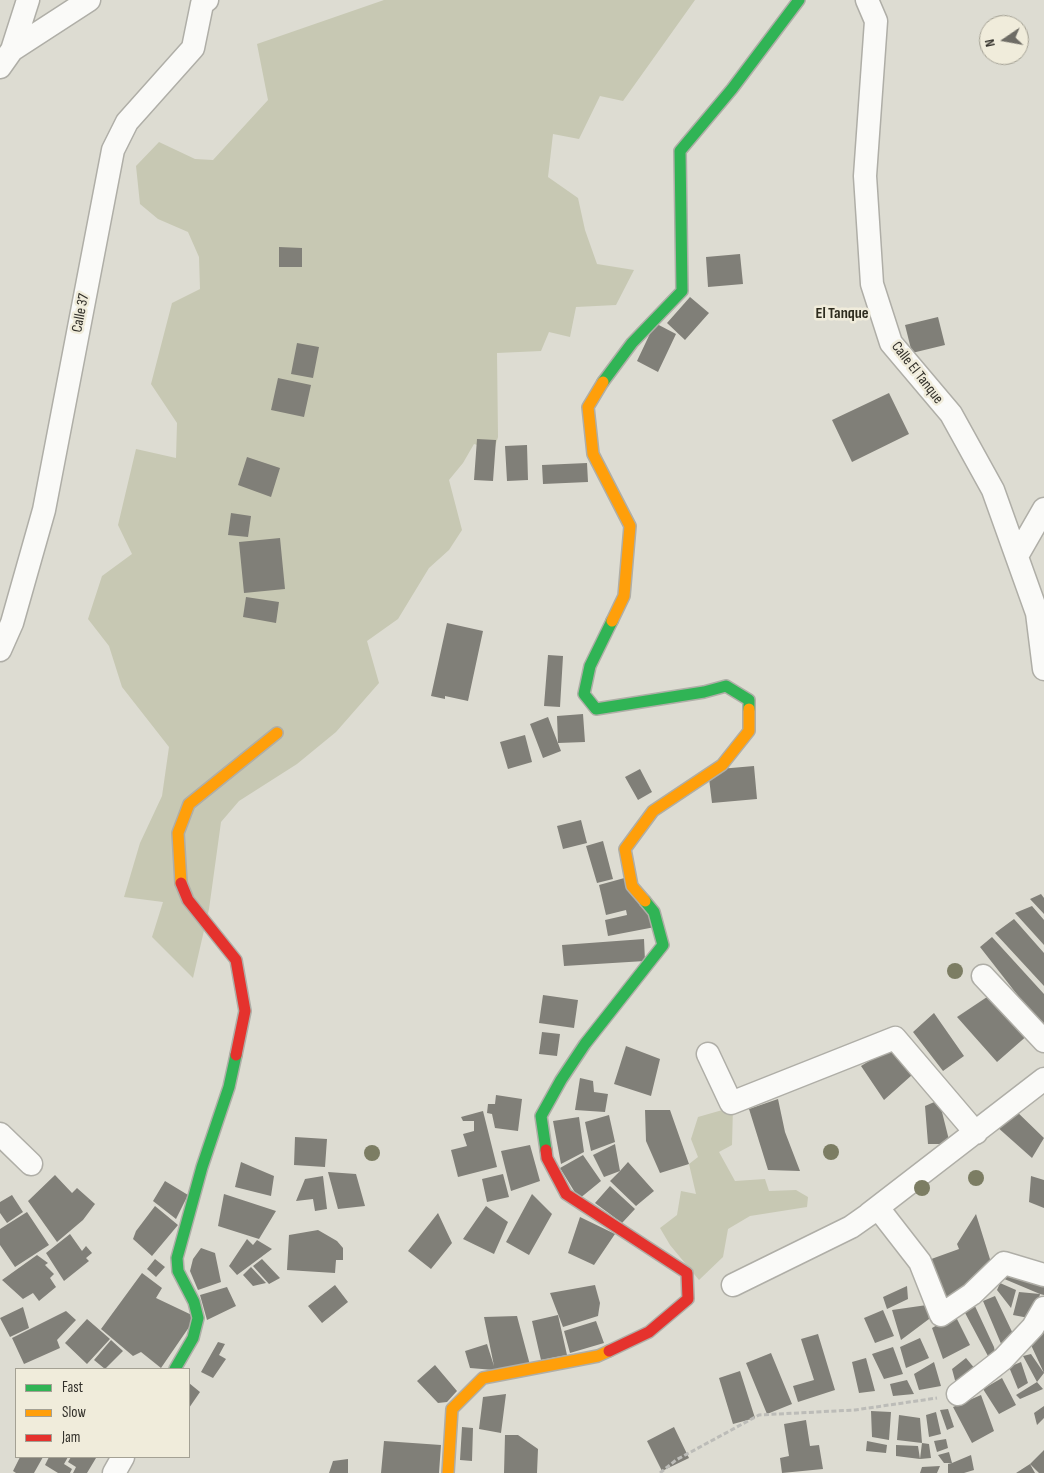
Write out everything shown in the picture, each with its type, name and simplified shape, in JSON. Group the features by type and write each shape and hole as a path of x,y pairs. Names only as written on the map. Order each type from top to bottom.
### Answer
{"street":[{"path":"6,58 28,0"},
{"path":"6,58 90,0"},
{"name":"Calle 37","path":"0,650 12,623 44,510 113,150 127,122 193,48 202,4 207,0"},
{"path":"448,1473 452,1409 483,1378 598,1356 649,1332 688,1299 687,1273 566,1194 547,1158 541,1116 561,1080 585,1044 663,944 654,912 632,886 625,849 653,811 722,765 749,731 749,700 726,686 704,692 596,709 584,694 590,666 624,596 630,526 593,454 588,407 608,374 632,343 682,291 680,151 732,89 799,0"},
{"name":"Calle El Tanque","path":"867,0 876,21 865,176 872,284 892,343 951,414 993,490 1037,613 1044,669"},
{"path":"1017,556 1044,509"},
{"path":"176,1368 193,1338 198,1318 194,1302 178,1272 177,1258 202,1168 229,1088 245,1011 236,960 188,900 181,883 178,833 189,804 277,732"},
{"path":"983,976 1044,1041"},
{"path":"708,1054 731,1103 896,1038 976,1133"},
{"path":"732,1285 851,1227 1044,1079"},
{"path":"0,1134 31,1164"},
{"path":"869,1214 878,1208 920,1262 941,1315 972,1294 1004,1263 1044,1275"},
{"path":"958,1394 1003,1359 1033,1327 1044,1308"},
{"path":"114,1473 122,1458"}],"path":[{"path":"660,1473 676,1460 759,1415 855,1410 958,1394"}],"green space":[{"path":"384,0 695,0 623,101 600,96 579,139 553,134 548,177 578,198 585,230 597,264 634,270 616,305 576,307 570,337 549,332 541,351 497,353 498,437 494,450 474,444 463,463 449,480 462,530 449,550 429,568 398,619 367,641 379,683 336,732 297,764 239,801 221,822 209,909 193,978 152,937 163,902 124,897 140,843 162,796 169,747 122,687 109,646 88,619 102,576 132,554 118,525 136,449 176,458 177,423 151,384 172,303 200,289 199,257 188,232 158,219 140,204 136,166 159,142 195,159 213,160 268,100 257,44"},
{"path":"733,1107 732,1145 719,1152 735,1181 765,1179 769,1191 796,1190 808,1197 807,1207 750,1216 728,1229 723,1257 699,1280 670,1245 660,1228 677,1215 681,1191 696,1194 689,1164 698,1157 691,1139 698,1117"}],"building":[{"path":"279,247 302,248 302,267 279,267"},
{"path":"740,254 743,284 708,287 706,257"},
{"path":"690,297 709,313 685,340 667,323"},
{"path":"938,317 945,345 912,353 905,325"},
{"path":"655,323 676,334 658,372 637,361"},
{"path":"297,343 319,347 313,378 291,374"},
{"path":"278,378 311,385 304,417 271,410"},
{"path":"889,393 909,434 852,462 832,420"},
{"path":"477,439 496,440 493,481 474,480"},
{"path":"527,445 528,480 507,481 505,446"},
{"path":"247,457 280,468 271,497 238,485"},
{"path":"587,463 588,482 543,484 542,465"},
{"path":"231,513 251,516 248,537 228,535"},
{"path":"280,538 285,589 244,593 239,542"},
{"path":"246,597 279,602 276,623 243,617"},
{"path":"447,623 483,631 468,701 445,696 445,699 431,696"},
{"path":"548,655 563,656 560,707 544,706"},
{"path":"583,714 585,742 558,743 557,716"},
{"path":"548,717 561,751 543,758 530,724"},
{"path":"525,735 532,762 508,769 500,742"},
{"path":"754,766 757,799 712,803 708,770"},
{"path":"640,769 652,792 638,800 625,777"},
{"path":"581,820 587,843 563,849 557,826"},
{"path":"603,841 613,879 597,883 586,846"},
{"path":"628,877 655,927 608,936 605,920 627,915 626,910 606,915 599,885"},
{"path":"1041,894 1044,898 1044,914 1030,899"},
{"path":"1032,906 1044,920 1044,945 1015,913"},
{"path":"1014,919 1044,953 1044,986 995,933"},
{"path":"992,937 1044,994 1044,1029 980,947"},
{"path":"644,939 645,961 564,966 562,945"},
{"path":"543,995 578,1000 574,1028 539,1023"},
{"path":"990,995 1029,1034 997,1062 957,1017"},
{"path":"934,1013 964,1056 943,1071 913,1032"},
{"path":"542,1032 560,1034 557,1056 539,1054"},
{"path":"626,1046 660,1059 651,1096 614,1084"},
{"path":"892,1047 912,1075 884,1100 861,1066"},
{"path":"580,1078 593,1081 594,1092 608,1094 605,1112 575,1110"},
{"path":"496,1095 522,1099 518,1131 495,1128 492,1114 487,1113 488,1104 495,1104"},
{"path":"778,1099 785,1132 800,1171 768,1170 749,1109"},
{"path":"939,1100 950,1144 928,1144 925,1106"},
{"path":"1013,1108 1044,1138 1032,1158 996,1126"},
{"path":"645,1110 670,1110 689,1164 660,1173 646,1141"},
{"path":"483,1111 497,1167 458,1177 451,1150 467,1146 463,1134 474,1131 474,1121 463,1121 461,1117"},
{"path":"609,1115 615,1142 591,1151 585,1122"},
{"path":"579,1117 584,1152 561,1164 553,1121"},
{"path":"295,1137 327,1139 325,1167 294,1165"},
{"path":"615,1144 620,1171 604,1177 593,1155"},
{"path":"530,1145 540,1181 511,1191 501,1151"},
{"path":"583,1155 601,1181 579,1199 560,1168"},
{"path":"241,1162 274,1176 271,1196 235,1187"},
{"path":"628,1162 654,1191 636,1206 610,1181"},
{"path":"328,1172 356,1174 365,1206 338,1209"},
{"path":"503,1174 509,1197 487,1202 482,1179"},
{"path":"55,1175 72,1193 77,1188 95,1204 83,1220 57,1242 28,1201"},
{"path":"323,1176 327,1209 315,1211 313,1199 296,1201 305,1179"},
{"path":"1031,1176 1044,1180 1044,1208 1029,1202"},
{"path":"165,1181 188,1195 176,1219 153,1201"},
{"path":"610,1186 635,1209 622,1223 595,1203"},
{"path":"224,1194 276,1211 259,1239 218,1226"},
{"path":"532,1194 552,1214 529,1255 506,1242"},
{"path":"12,1195 23,1212 7,1223 0,1213 0,1202"},
{"path":"155,1206 178,1225 152,1256 133,1239 136,1231"},
{"path":"486,1206 508,1222 494,1254 463,1239"},
{"path":"27,1212 49,1245 15,1267 0,1245 0,1229"},
{"path":"438,1213 452,1243 431,1269 408,1251"},
{"path":"976,1214 994,1272 944,1308 923,1262 959,1249 957,1244"},
{"path":"580,1217 615,1234 594,1265 568,1253"},
{"path":"318,1230 337,1241 343,1248 343,1260 336,1260 335,1273 287,1270 289,1235"},
{"path":"70,1234 82,1251 86,1246 92,1253 86,1258 89,1261 64,1281 46,1253"},
{"path":"247,1239 253,1245 257,1240 272,1249 237,1275 229,1266"},
{"path":"201,1248 215,1253 221,1282 198,1290 190,1271 193,1259"},
{"path":"37,1255 48,1263 45,1265 54,1274 50,1278 56,1287 39,1301 33,1293 23,1299 2,1280"},
{"path":"155,1259 165,1267 156,1277 147,1269"},
{"path":"262,1259 280,1278 269,1284 253,1266"},
{"path":"251,1267 266,1283 253,1286 243,1275"},
{"path":"1005,1269 1044,1280 1044,1295 1002,1278"},
{"path":"142,1273 162,1288 156,1298 196,1317 161,1368 141,1352 133,1356 101,1329"},
{"path":"1000,1283 1016,1290 1011,1308 997,1290"},
{"path":"335,1285 348,1302 322,1323 308,1306"},
{"path":"595,1285 600,1303 598,1316 563,1327 550,1293"},
{"path":"907,1286 908,1299 887,1309 883,1297"},
{"path":"227,1287 236,1306 207,1320 200,1295"},
{"path":"1019,1292 1040,1294 1034,1319 1013,1315"},
{"path":"995,1296 1015,1338 1002,1346 983,1301"},
{"path":"974,1304 994,1347 995,1352 988,1356 964,1311"},
{"path":"927,1305 929,1319 901,1340 892,1310"},
{"path":"23,1307 29,1328 10,1337 0,1318"},
{"path":"883,1310 894,1336 875,1343 864,1318"},
{"path":"66,1311 76,1320 57,1340 60,1348 24,1364 12,1338"},
{"path":"558,1315 567,1355 541,1360 532,1321"},
{"path":"955,1315 970,1345 943,1359 932,1328"},
{"path":"517,1316 530,1365 494,1370 470,1368 465,1351 487,1344 494,1366 484,1317"},
{"path":"87,1319 110,1339 87,1364 65,1343"},
{"path":"596,1321 604,1343 570,1353 564,1331"},
{"path":"1044,1330 1044,1373 1031,1345"},
{"path":"818,1334 835,1390 798,1402 793,1386 814,1380 801,1339"},
{"path":"920,1338 929,1358 906,1368 900,1347"},
{"path":"111,1340 123,1351 106,1368 94,1360"},
{"path":"218,1342 225,1344 219,1355 226,1359 213,1378 201,1372"},
{"path":"893,1347 903,1374 884,1379 872,1354"},
{"path":"771,1353 792,1404 767,1414 746,1363"},
{"path":"1031,1354 1044,1373 1037,1382 1023,1356"},
{"path":"866,1358 875,1391 859,1393 852,1362"},
{"path":"966,1358 976,1370 956,1384 952,1369"},
{"path":"934,1362 941,1386 919,1390 914,1374"},
{"path":"1021,1362 1028,1383 1018,1389 1009,1367"},
{"path":"435,1365 457,1391 447,1402 438,1403 417,1381"},
{"path":"740,1371 755,1418 733,1424 719,1378"},
{"path":"1002,1378 1016,1405 999,1414 983,1389"},
{"path":"907,1380 914,1394 893,1396 890,1384"},
{"path":"1037,1382 1043,1389 1020,1399 1016,1395"},
{"path":"190,1384 200,1392 190,1407"},
{"path":"506,1394 501,1433 479,1429 483,1397"},
{"path":"981,1395 994,1431 972,1443 953,1407"},
{"path":"1044,1406 1044,1418 1037,1425 1034,1413"},
{"path":"948,1409 954,1427 947,1430 940,1410"},
{"path":"871,1411 891,1412 889,1440 872,1437"},
{"path":"936,1412 941,1434 929,1437 926,1415"},
{"path":"899,1415 920,1418 922,1443 897,1440"},
{"path":"806,1420 810,1446 819,1445 823,1469 782,1473 780,1458 789,1456 784,1424"},
{"path":"462,1427 473,1428 472,1461 460,1460"},
{"path":"674,1427 689,1458 662,1471 647,1441"},
{"path":"505,1435 518,1435 538,1449 537,1473 504,1473"},
{"path":"946,1439 948,1448 937,1452 934,1441"},
{"path":"384,1441 441,1445 439,1473 381,1473"},
{"path":"867,1441 887,1445 886,1453 866,1451"},
{"path":"922,1443 929,1444 931,1458 920,1459"},
{"path":"896,1445 918,1446 920,1459 896,1456"},
{"path":"1044,1450 1044,1473 1039,1473 1030,1464"},
{"path":"949,1452 952,1463 944,1463 938,1455"},
{"path":"971,1455 974,1470 964,1473 948,1473 948,1464"},
{"path":"20,1458 42,1458 34,1473 16,1473 13,1471"},
{"path":"48,1458 67,1458 64,1464 72,1469 70,1473 58,1473 45,1465"},
{"path":"70,1458 96,1458 87,1473 73,1473 76,1467 68,1462"},
{"path":"348,1459 348,1473 329,1473 333,1461"},
{"path":"1030,1464 1035,1473 1016,1473"},
{"path":"940,1466 937,1473 920,1473 922,1467"}],"traffic: fast":[{"path":"603,382 632,343 682,291 680,151 732,89 799,0"},
{"path":"612,621 590,666 584,694 596,709 704,692 726,686 749,700 749,709"},
{"path":"546,1150 541,1116 561,1080 585,1044 663,945 654,912 645,901"},
{"path":"176,1368 193,1338 198,1318 194,1302 178,1271 177,1258 202,1167 229,1087 236,1055"}],"traffic: slow":[{"path":"603,382 588,407 593,454 630,526 624,596 612,621"},
{"path":"645,901 632,886 625,849 653,811 722,765 749,731 749,709"},
{"path":"181,883 178,833 189,804 277,733"},
{"path":"448,1473 452,1409 483,1378 598,1356 609,1351"}],"traffic: jam":[{"path":"181,883 188,900 236,960 245,1011 236,1055"},
{"path":"546,1150 547,1158 566,1194 687,1273 688,1299 649,1332 609,1351"}],"district":[{"name":"El Tanque","path":"842,314"}]}
